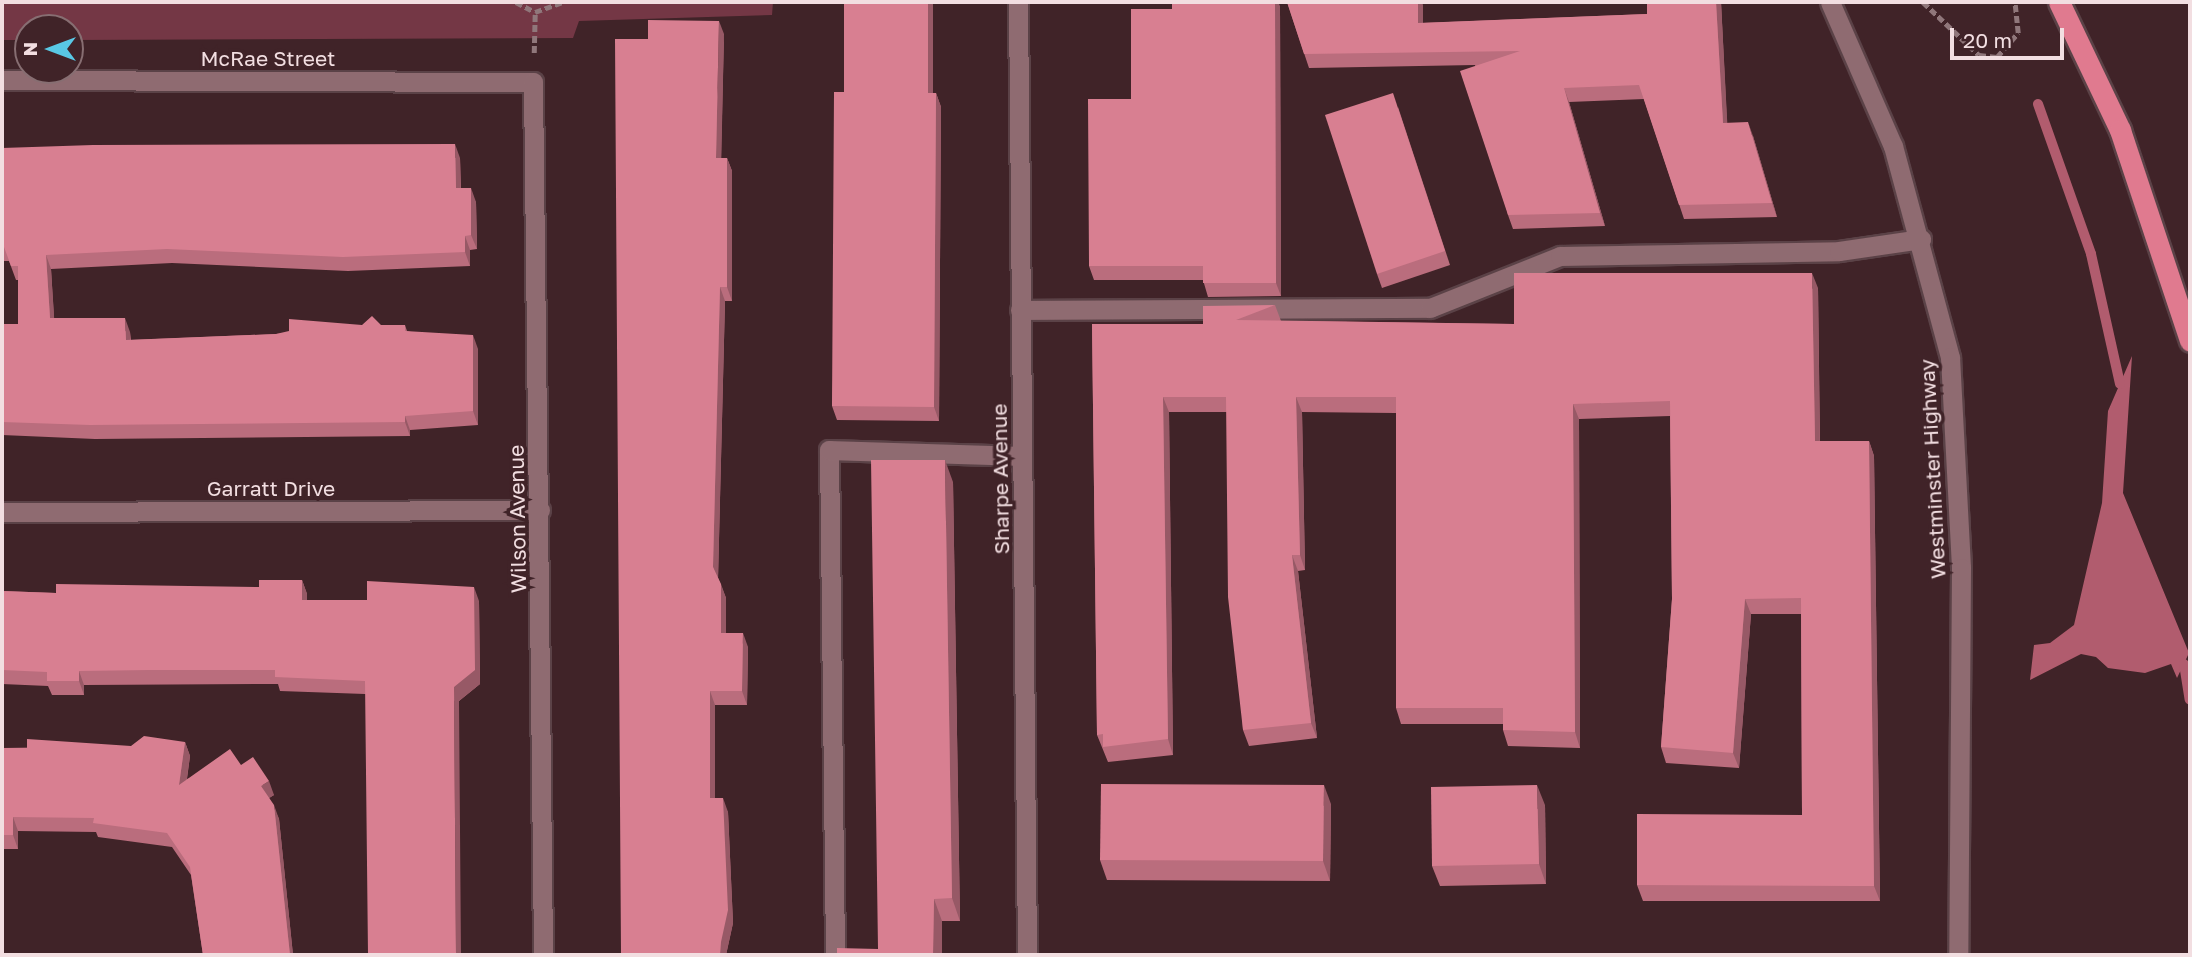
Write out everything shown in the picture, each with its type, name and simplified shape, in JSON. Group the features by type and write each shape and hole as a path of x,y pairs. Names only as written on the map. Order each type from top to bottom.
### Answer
{"highway":[{"path":"2059,2 2120,130 2190,341"}],"street":[{"name":"Sharpe Avenue","path":"1018,2 1027,955"},
{"name":"Westminster Highway","path":"1830,2 1893,146 1921,239 1950,358 1957,455 1958,955"},
{"name":"McRae Street","path":"2,80 533,82"},
{"name":"Wilson Avenue","path":"533,82 543,955"},
{"path":"1020,310 1430,308 1560,256 1839,251 1921,239"},
{"path":"835,955 829,450 1023,456"},
{"name":"Garratt Drive","path":"2,512 540,510"}],"path":[{"path":"516,2 535,12 562,2"},
{"path":"1923,2 1979,55 1997,57 2018,33 2015,2"},
{"path":"533,82 535,12"}],"shaded area":[{"path":"2,2 773,2 772,15 579,21 573,38 84,40 84,14 14,14 14,40 2,40"},
{"path":"2132,356 2123,493 2189,653 2177,678 2171,664 2145,673 2108,668 2096,657 2081,654 2030,680 2034,645 2050,643 2074,625 2102,503 2108,411"}],"building":[{"path":"844,2 928,2 928,93 936,93 934,407 832,406 834,92 844,92"},
{"path":"1172,2 1275,2 1276,283 1203,283 1203,266 1089,266 1088,99 1131,99 1131,9 1172,9"},
{"path":"1287,2 1418,2 1418,23 1647,14 1647,2 1716,2 1723,123 1748,122 1772,203 1679,205 1639,85 1564,88 1600,213 1508,215 1460,71 1520,51 1304,54"},
{"path":"648,20 719,21 716,158 727,158 727,287 720,287 713,567 721,584 721,633 743,633 742,691 710,691 710,798 723,798 728,910 720,955 621,955 615,39 648,39"},
{"path":"1393,93 1445,251 1377,274 1325,115"},
{"path":"455,144 456,188 471,188 471,235 465,236 465,252 343,257 167,249 46,255 50,318 125,318 126,340 276,334 289,331 289,319 362,325 372,316 381,325 405,325 405,331 473,335 473,411 405,416 405,422 90,425 2,422 2,324 18,324 18,266 11,266 2,247 2,148 93,145"},
{"path":"1514,273 1812,273 1815,441 1869,441 1874,886 1637,885 1637,814 1802,815 1801,598 1745,599 1733,753 1661,747 1672,599 1670,401 1573,404 1575,732 1503,730 1503,708 1396,708 1396,397 1296,397 1300,555 1292,555 1311,723 1243,730 1228,597 1226,397 1163,397 1168,739 1103,747 1103,734 1097,735 1092,324 1203,324 1203,306 1275,305 1236,320 1514,324"},
{"path":"871,460 945,460 952,898 934,899 933,955 837,955 837,948 878,949"},
{"path":"259,580 302,580 302,600 367,600 367,581 474,587 475,670 454,687 456,955 368,955 365,681 275,677 275,670 149,670 79,671 79,681 47,681 47,672 2,670 2,591 56,593 56,584 259,587"},
{"path":"144,736 185,742 179,785 230,749 241,765 253,757 269,781 261,786 274,805 290,955 203,955 190,867 167,833 93,823 94,818 13,817 13,835 2,835 2,748 27,748 27,739 131,746"},
{"path":"1101,784 1324,785 1323,861 1100,860"},
{"path":"1537,785 1539,864 1432,866 1431,787"}],"waterway":[{"path":"2038,104 2091,254 2120,384"},
{"path":"2184,664 2190,700"}]}
